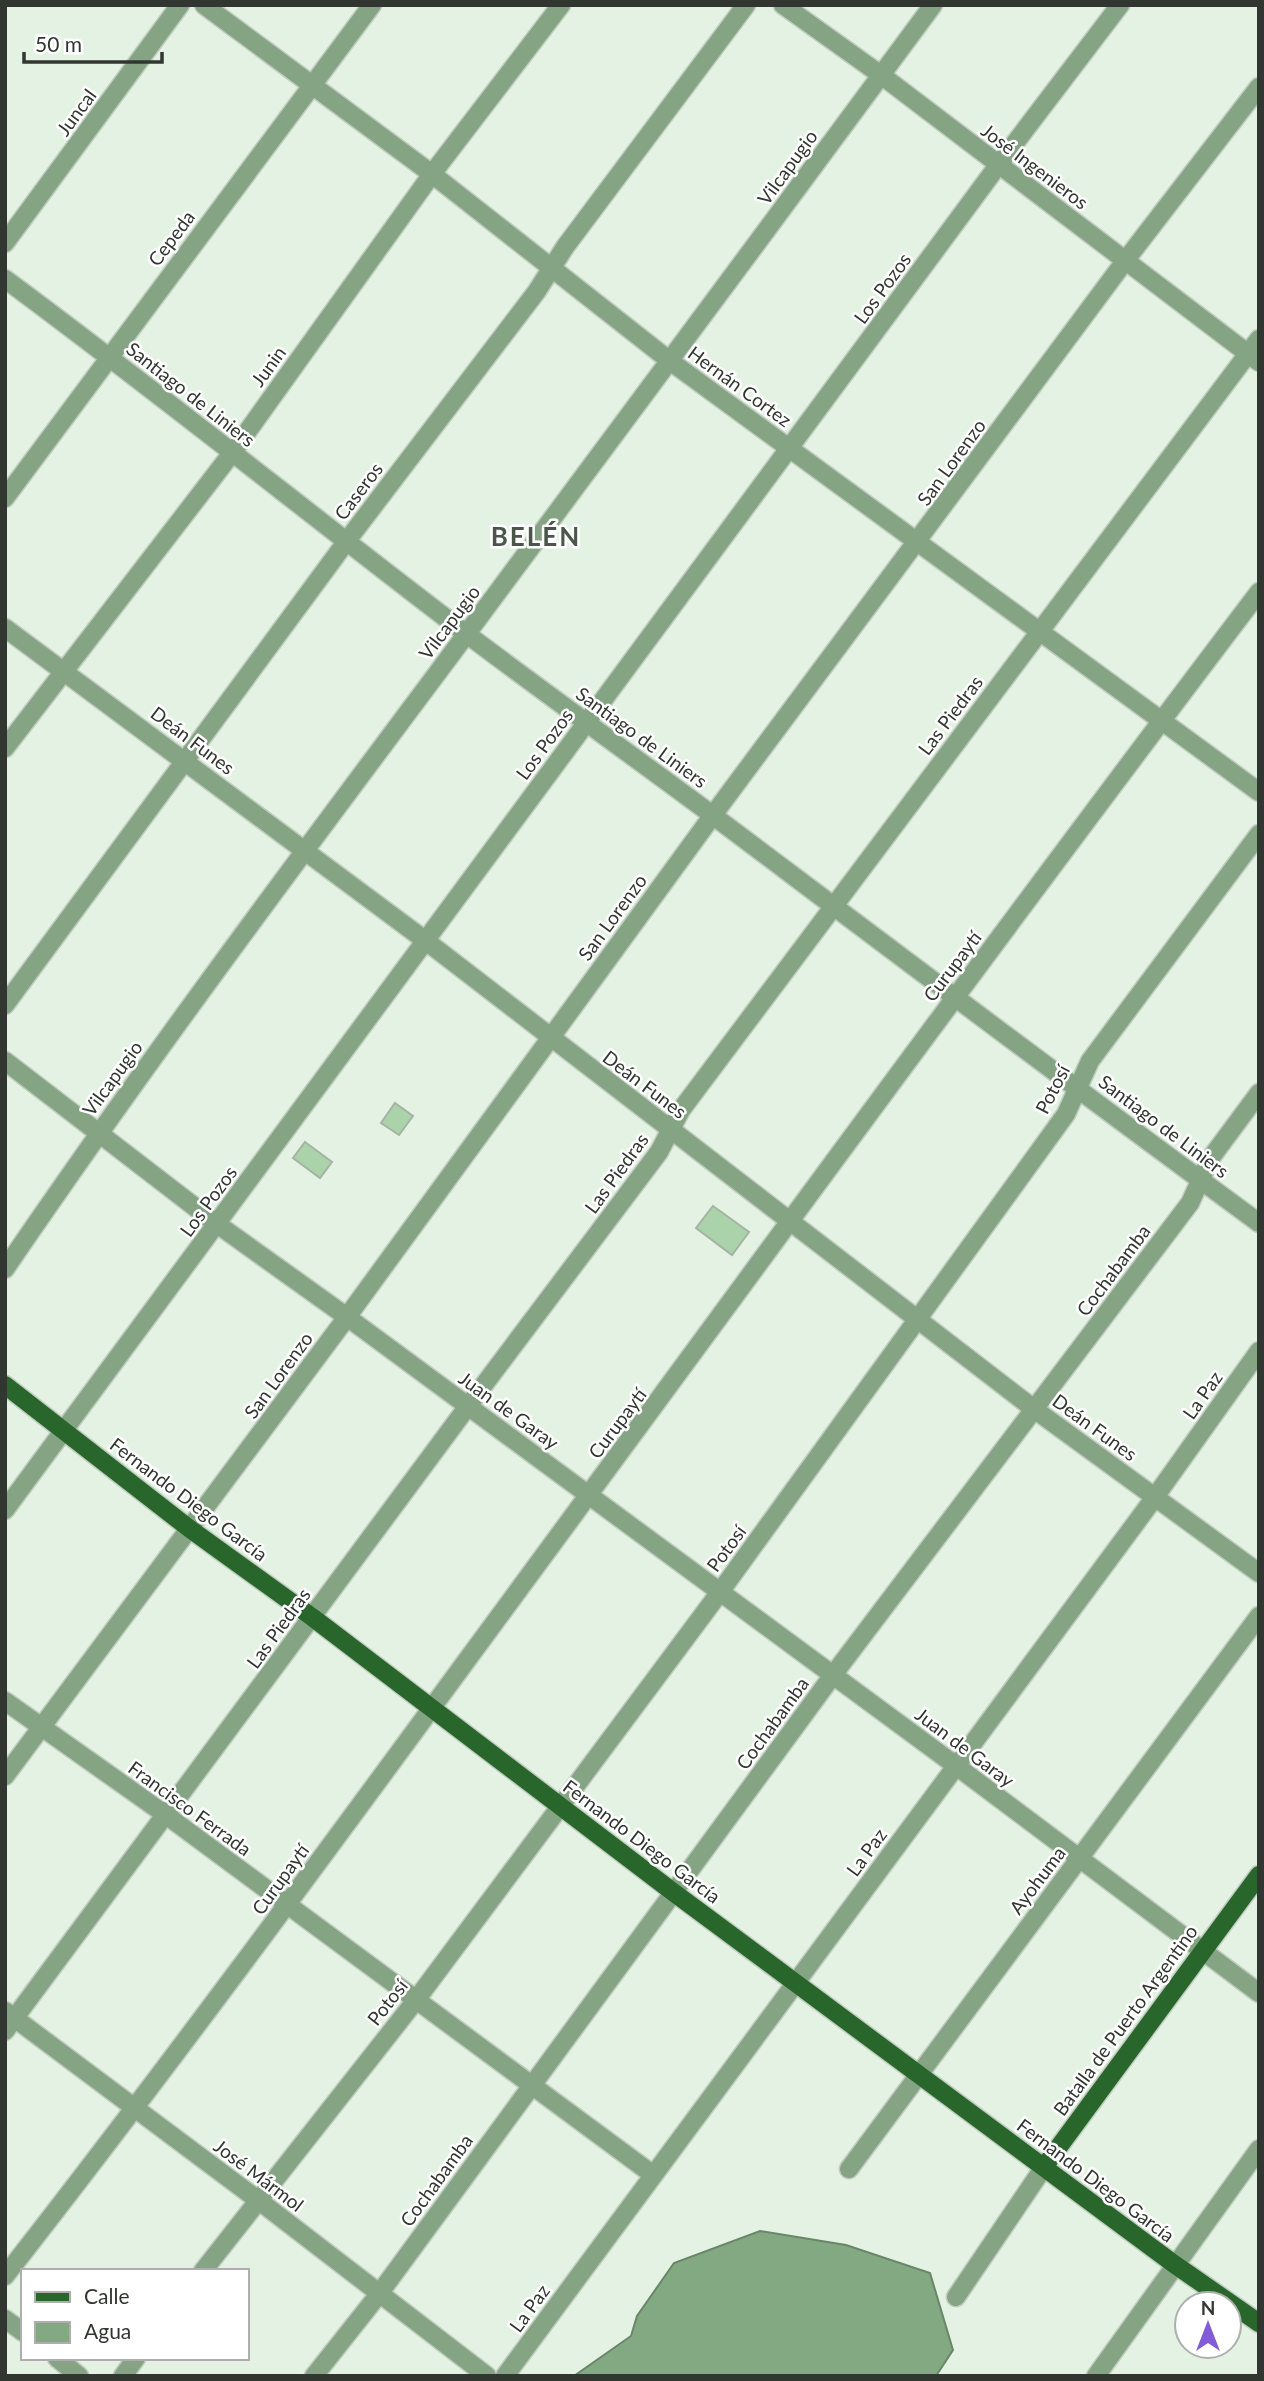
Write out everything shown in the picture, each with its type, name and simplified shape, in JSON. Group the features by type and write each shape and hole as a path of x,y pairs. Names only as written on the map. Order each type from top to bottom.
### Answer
{"main road":[{"name":"Fernando Diego García","path":"5,1385 190,1529 312,1616 673,1892 1174,2264 1259,2323"},
{"name":"Batalla de Puerto Argentino","path":"1044,2167 1259,1875"}],"street":[{"name":"Juncal","path":"5,243 180,5"},
{"name":"Hernán Cortez","path":"204,5 432,174 670,361 1259,792"},
{"name":"Cepeda","path":"5,498 372,5"},
{"name":"Junin","path":"5,748 232,453 432,174 561,5"},
{"name":"Caseros","path":"5,1005 346,542 537,291 552,266 746,5"},
{"name":"José Ingenieros","path":"783,5 881,75 1253,358"},
{"name":"Vilcapugio","path":"5,1269 98,1132 304,850 933,5"},
{"name":"Los Pozos","path":"5,1510 999,164 1120,5"},
{"name":"San Lorenzo","path":"5,1776 347,1317 713,815 1125,261 1259,87"},
{"name":"Santiago de Liniers","path":"5,279 109,356 467,634 1259,1223"},
{"name":"Las Piedras","path":"9,2020 166,1815 659,1152 681,1110 832,907 1040,631 1253,358 1259,339"},
{"name":"Curupaytí","path":"5,2276 135,2109 955,997 1259,592"},
{"name":"Deán Funes","path":"5,628 426,941 1034,1409 1259,1573"},
{"name":"Potosí","path":"205,2269 416,2000 720,1592 1066,1114 1090,1061 1259,834"},
{"name":"Juan de Garay","path":"5,1061 217,1224 955,1765 1259,1993"},
{"name":"Cochabamba","path":"314,2376 379,2294 832,1675 1190,1203 1210,1159 1259,1093"},
{"name":"La Paz","path":"505,2376 1155,1497 1259,1351"},
{"name":"Ayohuma","path":"849,2169 1259,1616"},
{"name":"Francisco Ferrada","path":"5,1701 166,1815 652,2175"},
{"name":"José Mármol","path":"9,2020 258,2200 487,2376"},
{"path":"1096,2376 1259,2149"},
{"name":"Batalla de Puerto Argentino","path":"957,2297 1044,2167"},
{"path":"5,2319 21,2331"},
{"path":"59,2360 79,2376"},
{"path":"122,2376 134,2360"}],"water":[{"path":"760,2231 846,2245 930,2273 953,2350 936,2376 574,2376 631,2336 637,2316 674,2263"}],"building":[{"path":"395,1103 413,1116 399,1135 381,1123"},
{"path":"305,1142 332,1162 320,1178 293,1158"},
{"path":"713,1206 749,1232 732,1255 696,1228"}],"district":[{"name":"BELÉN","path":"536,536"}]}
